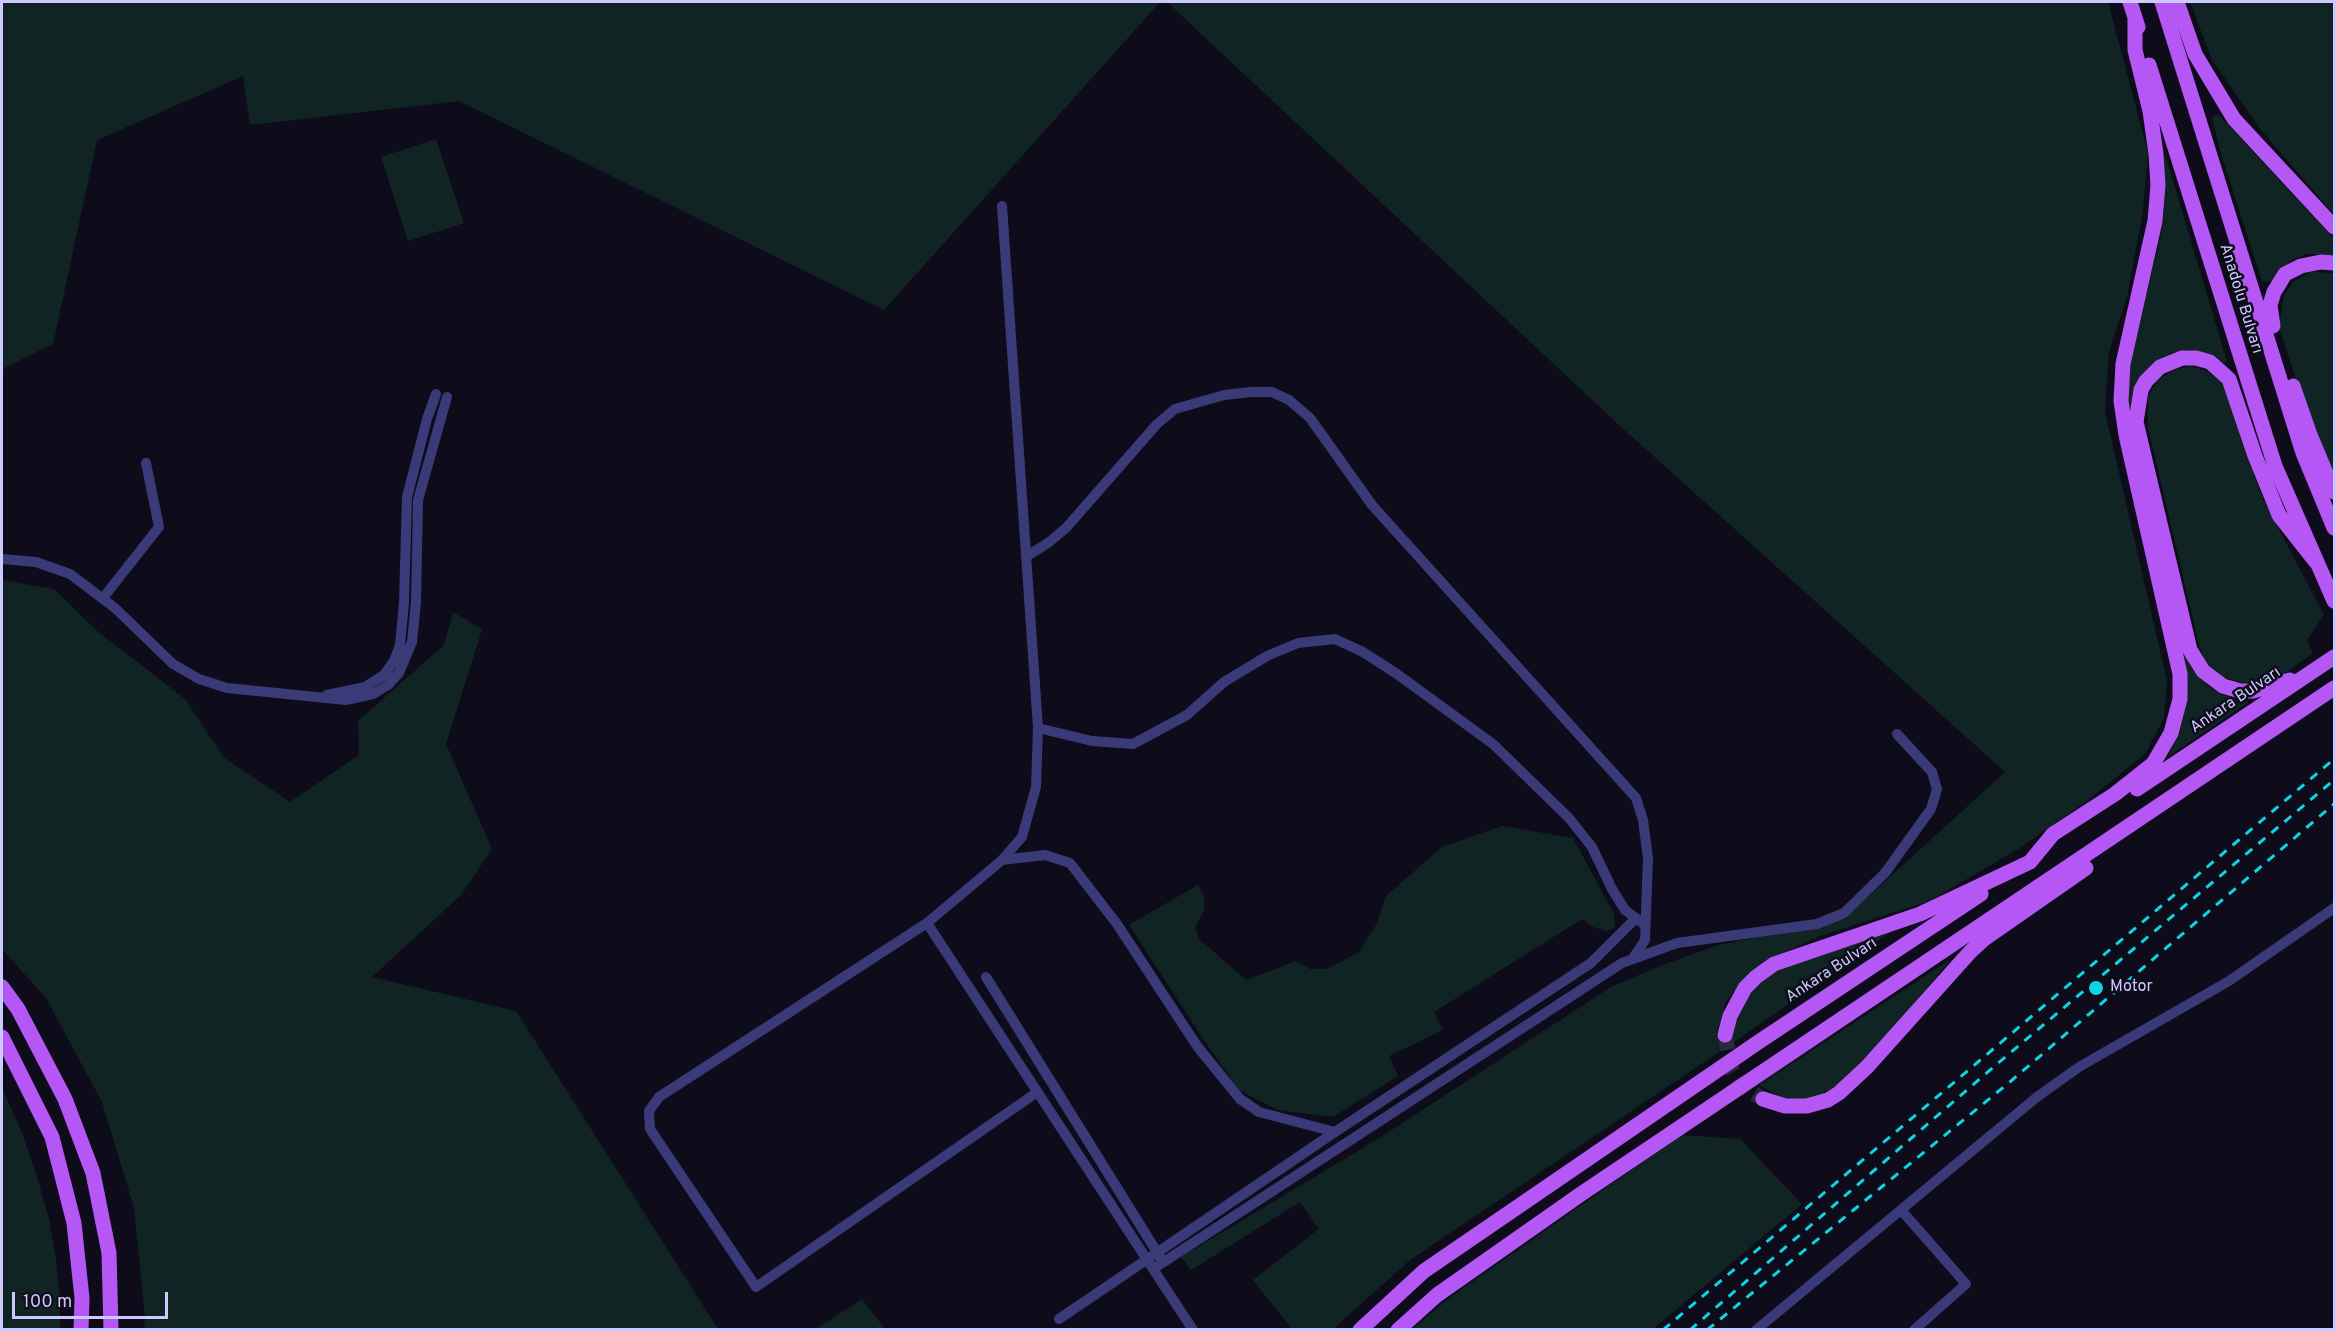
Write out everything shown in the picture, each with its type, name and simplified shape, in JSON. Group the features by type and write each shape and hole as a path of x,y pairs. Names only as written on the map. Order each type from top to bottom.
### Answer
{"main road":[{"name":"Anadolu Bulvarı","path":"2130,2 2264,434 2283,485 2334,601"},
{"name":"Anadolu Bulvarı","path":"2162,2 2304,453 2334,528"},
{"path":"2177,2 2195,54 2234,119 2334,227"},
{"path":"1725,1035 1731,1016 1745,988 1774,964 1920,914 2030,862 2053,834 2115,794 2153,764 2170,733 2180,699 2180,674 2176,648 2126,435 2121,401 2123,364 2155,221 2158,185 2150,111 2135,50 2134,17"},
{"path":"2334,263 2321,262 2301,266 2285,274 2274,292 2270,313 2310,435 2334,492"},
{"path":"2312,671 2264,689 2240,691 2213,680 2203,671 2190,651 2136,422 2141,390 2146,381 2160,367 2182,358 2196,358 2210,362 2229,380 2255,456 2279,515 2316,562"},
{"name":"Ankara Bulvarı","path":"1360,1329 1433,1265 1760,1041 2334,657"},
{"path":"1398,1329 1437,1295 1581,1194 2334,688"},
{"path":"1763,1099 1796,1107 1817,1104 1839,1093 1867,1067 1984,939 2109,853 2154,811"},
{"path":"2,987 18,1009 65,1099 93,1173 109,1253 111,1329"},
{"path":"2,1037 52,1137 74,1223 82,1298 81,1329"}],"street":[{"path":"1002,206 1038,728 1036,787 1022,837 1002,860 927,923 659,1097 649,1111 650,1129 756,1287 1036,1093"},
{"path":"1027,556 1066,528 1157,424 1175,409 1233,394 1272,392 1289,400 1310,418 1372,505 1636,798 1643,820 1648,858 1640,921 1645,940 1632,958"},
{"path":"2,559 36,562 69,574 103,598 173,664 199,679 227,688 345,700 373,694 388,685 399,674 412,642 416,602 418,500 442,396"},
{"path":"103,598 159,527 146,463"},
{"path":"1038,728 1092,741 1133,744 1186,715 1224,682 1267,656 1298,643 1335,639 1363,652 1397,674 1494,744 1569,818 1592,847 1625,910 1640,921"},
{"path":"1153,1269 1622,963 1677,943 1817,924 1844,913 1886,873 1931,810 1936,789 1932,772 1897,734"},
{"path":"1002,860 1045,855 1070,863 1117,924 1197,1046 1240,1099 1259,1112 1335,1132"},
{"path":"1756,1329 2037,1096 2079,1067 2229,981 2334,908"},
{"path":"1059,1319 1335,1132 1592,963 1640,921"},
{"path":"927,923 1192,1329"},
{"path":"986,977 1164,1262"},
{"path":"1901,1210 1966,1284 1914,1329"}],"green space":[{"path":"2,2 1160,2 884,310 459,101 250,125 243,76 97,140 53,344 2,369"},
{"path":"1167,2 2108,2 2148,153 2143,211 2127,297 2109,352 2105,412 2167,681 2164,718 2145,754 2088,800 2020,848 1929,901 1820,936 1767,960 1726,1001 1716,1037 1731,1034 1746,999 1762,980 1784,967 1895,929 1734,1042 1410,1260 1333,1329 1292,1329 1253,1280 1319,1229 1300,1202 1191,1270 1181,1257 1381,1137 1611,987 1715,946 1845,918 2005,772 1619,425"},
{"path":"2190,2 2334,2 2334,214 2261,130 2212,60"},
{"path":"2218,114 2334,239 2334,255 2306,254 2279,269 2271,282 2262,281 2221,154 2212,117"},
{"path":"436,139 464,223 408,241 381,157"},
{"path":"2166,157 2227,362 2223,363 2213,354 2187,350 2171,353 2159,359 2140,379 2131,413 2127,413 2131,360 2163,225 2165,189 2162,158"},
{"path":"2310,272 2334,273 2334,478 2307,414 2279,327 2284,296 2293,282"},
{"path":"2190,366 2209,372 2220,379 2226,390 2243,447 2264,501 2324,615 2307,640 2313,653 2280,677 2257,683 2242,683 2221,676 2213,671 2204,659 2148,427 2148,398 2152,389 2159,379 2175,370"},
{"path":"2,580 54,589 96,630 185,699 224,758 290,802 359,755 358,721 444,645 453,612 482,629 446,744 492,849 461,895 372,977 516,1011 718,1329 144,1329 145,1317 134,1207 102,1102 46,998 2,949"},
{"path":"2183,647 2192,670 2208,686 2220,694 2249,702 2168,757 2186,707 2187,682"},
{"path":"1502,826 1573,838 1614,914 1615,928 1606,931 1593,927 1582,919 1434,1012 1443,1030 1389,1056 1398,1076 1333,1117 1278,1110 1239,1090 1129,925 1198,885 1204,897 1204,911 1195,927 1199,939 1246,980 1296,961 1310,969 1327,969 1359,952 1376,925 1386,896 1442,847"},
{"path":"1951,959 1890,1032 1844,1082 1816,1097 1798,1101 1787,1101 1759,1085"},
{"path":"2,1088 22,1133 49,1219 60,1299 60,1329 2,1329"},
{"path":"1681,1135 1740,1139 1802,1204 1653,1329 1411,1330 1452,1296"},
{"path":"862,1299 885,1329 816,1329"}],"tunnel":[{"path":"1725,1035 1732,1070 1742,1086 1763,1099"}],"railway":[{"path":"1663,1330 2334,759"},
{"path":"1690,1330 1997,1064 2334,780"},
{"path":"1707,1330 2011,1081 2334,804"}],"place":[{"name":"Motor","path":"2096,988"}]}
